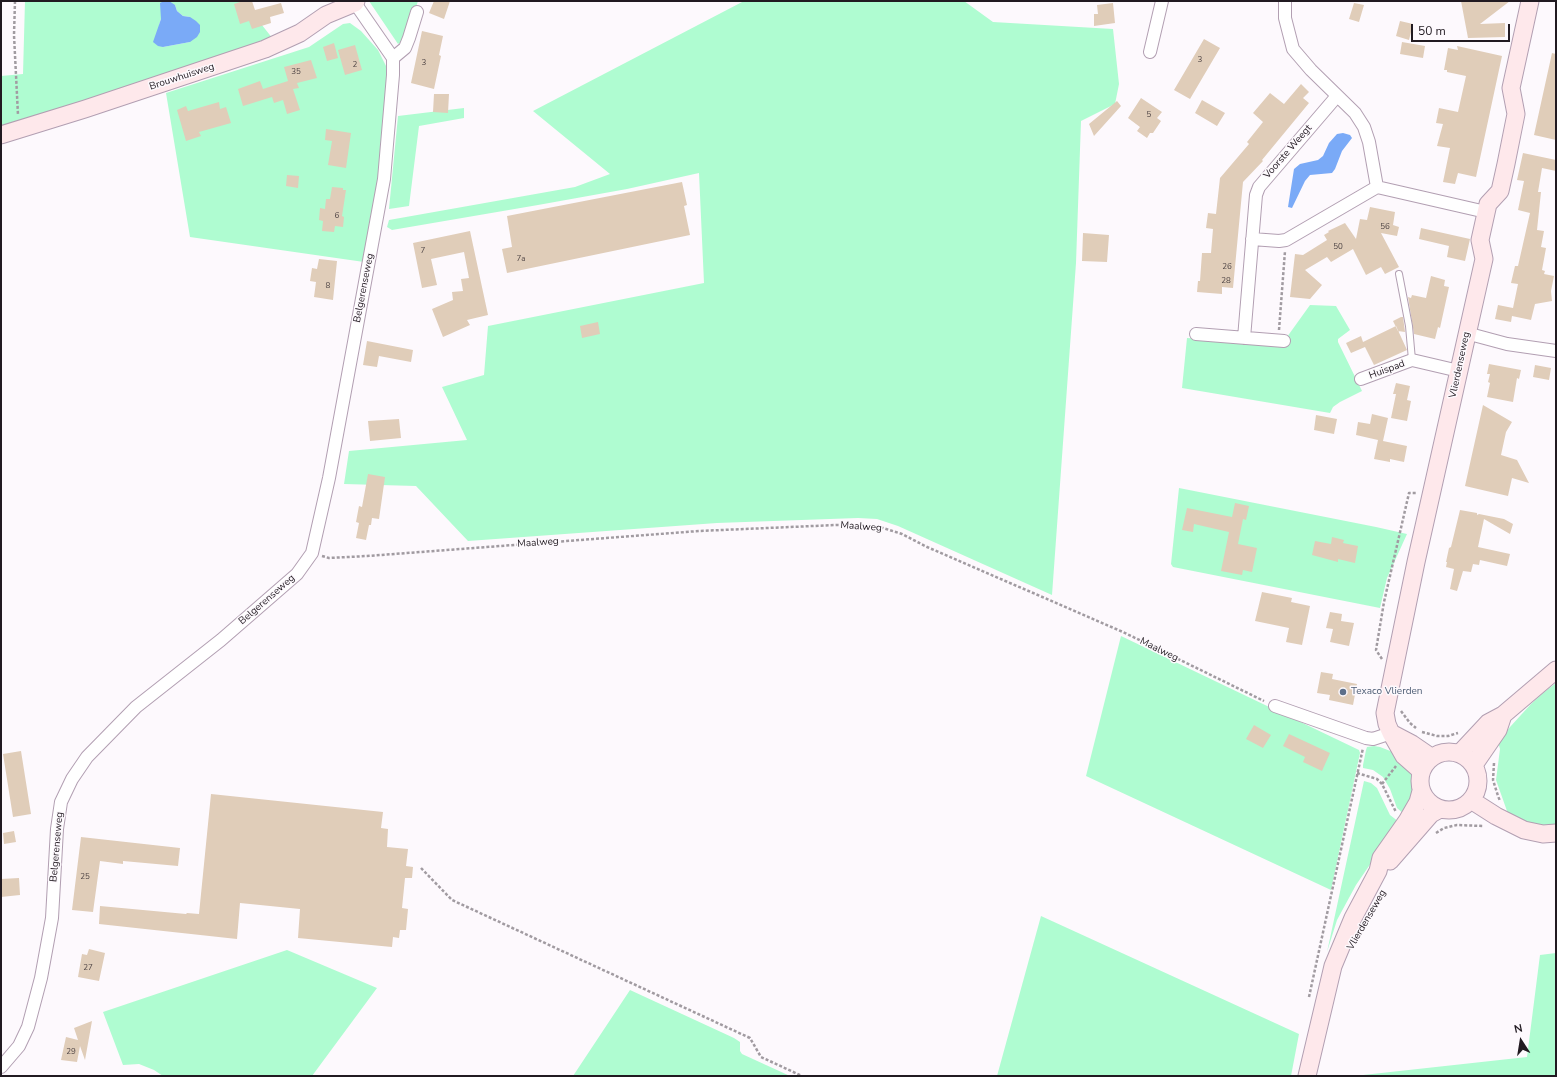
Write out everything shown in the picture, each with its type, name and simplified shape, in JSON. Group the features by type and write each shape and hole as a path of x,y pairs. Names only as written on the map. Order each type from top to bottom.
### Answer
{"street":[{"path":"1150,52 1162,1"},
{"path":"1285,1 1285,18 1293,49 1311,70 1355,113 1364,128 1370,142 1377,187"},
{"name":"Vlierdenseweg","path":"1426,764 1404,756 1387,724 1385,713 1416,562 1459,371 1466,333 1484,259 1480,240 1486,212 1488,204 1500,191 1506,164 1516,114 1511,88 1530,1"},
{"name":"Brouwhuisweg","path":"1,135 85,109 264,49 300,33 326,15 355,2"},
{"path":"355,2 393,58 405,48 410,38 417,12"},
{"name":"Belgerenseweg","path":"1,1067 19,1046 28,1027 41,978 52,918 57,829 61,802 72,779 87,757 136,707 221,640 297,574 312,553 329,478 384,179 393,58"},
{"name":"Voorste Weegt","path":"1244,338 1256,195 1259,186 1337,96"},
{"path":"1252,239 1286,240 1377,187 1486,212"},
{"path":"1466,333 1507,344 1556,351"},
{"path":"1196,334 1281,340"},
{"name":"Huispad","path":"1361,379 1412,360 1459,371"},
{"path":"1460,754 1488,722 1503,715 1556,670"},
{"path":"1275,706 1366,738 1373,739 1391,733"},
{"path":"1474,765 1498,730 1503,715"},
{"path":"1449,751 1460,754 1474,765 1478,776 1475,795 1464,806 1455,809 1440,809 1429,803 1421,791 1419,778 1426,764 1440,753 1449,751"},
{"name":"Vlierdenseweg","path":"1307,1076 1332,966 1353,918 1378,871 1381,858 1407,821 1418,802 1421,791"},
{"path":"1471,800 1507,822 1524,830 1543,834 1556,833"},
{"name":"Vlierdenseweg","path":"1378,871 1388,863 1431,814 1440,809"}],"lane":[{"path":"1399,274 1409,326 1412,360"}],"path":[{"path":"15,1 14,35 18,118 20,129"},
{"path":"1281,340 1286,240"},
{"path":"1382,660 1376,650 1384,602 1409,493 1419,493"},
{"name":"Maalweg","path":"312,553 329,558 698,531 836,525 883,528 902,534 934,551 1123,632 1275,706"},
{"path":"1309,998 1357,773 1366,738"},
{"path":"1357,773 1377,780 1382,784"},
{"path":"1432,836 1448,826 1487,826"},
{"path":"421,868 452,900 750,1038 761,1057 802,1076"}],"green space":[{"path":"25,1 243,1 273,39 1,128 1,76 23,74","holes":["175,5 177,11 183,16 190,17 190,42 163,47 159,25 161,19"]},
{"path":"369,1 418,1 407,35 403,41 398,44"},
{"path":"744,1 964,1 993,22 1113,29 1119,84 1115,104 1081,121 1076,263 1052,595 898,526 877,519 858,518 717,523 468,541 416,486 344,484 349,451 467,440 442,387 484,375 488,326 704,283 699,173 627,189 538,205 392,230 387,227 389,220 575,187 610,174 533,111"},
{"path":"350,23 361,31 378,50 388,70 380,171 364,262 190,237 166,93 309,47 343,24"},
{"path":"464,108 464,118 419,126 409,206 389,209 398,116"},
{"path":"1310,305 1336,306 1350,330 1338,339 1338,342 1362,391 1340,402 1333,407 1330,413 1182,388 1187,338 1287,345 1287,337"},
{"path":"1179,488 1407,534 1387,578 1380,608 1173,567 1171,564"},
{"path":"1121,636 1359,750 1360,753 1331,890 1086,776"},
{"path":"1556,683 1556,827 1539,827 1513,819 1507,811 1496,780 1500,749 1498,742 1531,704"},
{"path":"1374,746 1398,754 1408,763 1413,778 1414,791 1405,815 1397,808 1390,789 1383,777 1373,770 1363,768 1367,747"},
{"path":"1364,781 1371,783 1377,788 1390,815 1399,822 1356,885 1337,920 1327,952"},
{"path":"1041,916 1299,1034 1291,1076 997,1076"},
{"path":"287,950 377,988 312,1076 163,1076 154,1070 139,1064 123,1065 103,1012"},
{"path":"1556,953 1556,1076 1354,1076 1527,1057 1540,955"},
{"path":"630,990 734,1038 740,1042 740,1051 742,1054 790,1076 573,1076"}],"water":[{"path":"169,1 175,5 177,11 183,16 190,17 200,25 200,32 197,37 190,42 163,47 158,46 153,42 161,19 160,3"},
{"path":"1343,133 1350,135 1352,138 1342,151 1335,169 1332,173 1310,175 1305,181 1292,208 1288,207 1294,169 1300,164 1318,160 1323,156 1329,143 1337,134"}],"building":[{"path":"243,1 252,1 255,10 281,3 284,13 270,17 271,23 252,29 249,21 240,24 234,4"},
{"path":"434,1 450,1 444,19 429,13"},
{"path":"1461,1 1510,1 1480,24 1505,23 1505,37 1468,38"},
{"path":"1113,3 1115,23 1094,26 1094,14 1098,14 1097,5"},
{"path":"1354,3 1364,5 1359,22 1349,19"},
{"path":"1400,21 1413,24 1409,40 1396,36"},
{"path":"422,31 443,36 439,55 441,56 434,89 411,83"},
{"path":"1204,39 1220,48 1190,99 1174,90"},
{"path":"1402,42 1425,46 1423,58 1400,54"},
{"path":"334,43 338,58 327,61 323,47"},
{"path":"355,45 362,70 345,75 338,50"},
{"path":"1457,46 1502,56 1476,177 1458,173 1455,184 1443,182 1450,148 1437,146 1443,124 1436,123 1439,108 1458,112 1466,76 1444,70 1448,48 1458,50"},
{"path":"1552,53 1556,54 1556,140 1534,135"},
{"path":"311,60 317,78 297,83 299,88 293,89 300,110 287,114 283,100 274,103 272,97 243,106 238,89 260,81 263,89 288,81 284,67"},
{"path":"1301,84 1309,92 1303,98 1309,103 1262,160 1263,161 1243,182 1233,288 1222,287 1222,294 1197,292 1198,281 1200,281 1202,253 1211,253 1213,229 1206,228 1208,213 1216,214 1220,178 1249,144 1247,142 1263,122 1253,113 1270,93 1284,104"},
{"path":"434,94 449,94 448,113 433,112"},
{"path":"1141,98 1162,112 1157,118 1161,121 1153,133 1150,133 1147,138 1137,131 1140,127 1128,118"},
{"path":"1202,100 1225,113 1217,126 1195,113"},
{"path":"1117,101 1121,106 1094,136 1089,124"},
{"path":"219,102 220,109 226,107 231,123 199,132 201,136 186,141 177,110 186,106 188,111"},
{"path":"326,129 351,133 346,168 328,165 332,141 325,140"},
{"path":"1523,153 1556,160 1556,171 1542,168 1538,192 1541,192 1537,230 1544,231 1541,247 1546,248 1542,270 1545,271 1544,274 1554,276 1551,291 1552,301 1535,304 1531,320 1512,316 1511,322 1495,319 1498,305 1513,308 1518,284 1511,283 1515,266 1518,266 1530,213 1518,210 1524,181 1517,180"},
{"path":"287,175 299,176 298,188 286,186"},
{"path":"682,182 687,205 684,206 690,235 507,273 502,249 512,247 507,216"},
{"path":"332,187 343,188 343,190 346,190 342,216 344,217 343,227 335,226 334,232 322,231 323,221 319,220 320,208 325,209 326,199 330,199"},
{"path":"1370,207 1395,212 1393,225 1399,227 1397,236 1381,233 1399,267 1385,274 1381,267 1366,275 1353,249 1331,262 1327,257 1305,270 1322,285 1310,299 1290,297 1295,254 1303,255 1327,240 1324,235 1329,232 1328,231 1345,223 1356,239 1360,219 1367,220"},
{"path":"1421,228 1470,239 1465,261 1447,257 1449,246 1419,239"},
{"path":"470,231 488,315 467,320 470,325 443,337 432,309 453,300 452,292 463,291 461,279 469,278 464,252 431,259 437,285 422,288 413,243"},
{"path":"1083,233 1109,235 1107,262 1082,261"},
{"path":"319,259 337,261 333,300 314,297 316,282 310,281 312,268 317,269"},
{"path":"1431,276 1445,280 1444,286 1449,287 1440,328 1438,327 1435,339 1414,334 1408,297 1411,298 1412,295 1426,298"},
{"path":"1403,317 1405,332 1398,331 1393,321"},
{"path":"598,322 600,334 582,338 580,326"},
{"path":"1396,326 1407,350 1374,365 1365,347 1351,353 1346,343 1361,336 1363,342"},
{"path":"367,341 413,350 411,362 379,356 377,367 363,365"},
{"path":"1489,364 1521,370 1519,379 1517,378 1513,402 1487,397 1490,383 1488,382 1490,374 1487,374"},
{"path":"1535,365 1551,368 1549,380 1533,377"},
{"path":"1396,383 1410,386 1407,400 1411,401 1407,421 1391,418 1396,394 1393,394"},
{"path":"1483,405 1512,422 1506,432 1501,455 1517,460 1529,483 1512,478 1508,496 1465,486"},
{"path":"1372,414 1388,418 1383,441 1407,446 1404,462 1390,459 1390,462 1374,459 1378,440 1356,435 1358,422 1370,424"},
{"path":"1316,415 1337,419 1334,434 1314,430"},
{"path":"399,419 401,438 370,441 368,421"},
{"path":"368,474 385,477 379,519 372,518 366,540 356,538 359,523 356,522 359,506 362,507"},
{"path":"1235,503 1249,506 1246,520 1243,519 1238,544 1257,548 1252,572 1243,570 1242,575 1221,571 1229,532 1194,524 1193,532 1182,530 1187,508 1232,517"},
{"path":"1460,510 1477,513 1477,515 1479,514 1504,519 1513,524 1510,534 1484,519 1478,547 1510,554 1507,566 1480,560 1479,565 1473,564 1471,572 1463,571 1457,591 1450,589 1454,569 1446,567 1446,562"},
{"path":"1332,537 1344,540 1343,543 1358,546 1355,563 1338,559 1338,562 1312,555 1315,541 1331,544"},
{"path":"1262,592 1292,598 1291,602 1310,606 1302,645 1286,642 1289,628 1255,621"},
{"path":"1330,612 1342,614 1341,621 1354,623 1349,646 1330,642 1333,629 1326,628"},
{"path":"1321,672 1333,674 1332,679 1357,684 1353,705 1329,700 1330,695 1317,693"},
{"path":"1254,725 1271,735 1263,748 1246,739"},
{"path":"1289,734 1330,753 1322,771 1303,762 1305,757 1283,746"},
{"path":"21,751 31,814 13,817 3,754"},
{"path":"211,794 383,812 381,828 388,829 387,847 408,849 406,866 413,867 412,878 405,878 402,908 408,909 406,930 400,930 399,938 393,937 392,947 298,938 300,909 240,903 237,939 99,924 100,906 199,914"},
{"path":"14,831 16,842 4,844 3,833"},
{"path":"81,837 180,848 178,866 123,861 123,864 100,861 93,912 72,910"},
{"path":"19,878 20,895 1,897 1,879"},
{"path":"89,949 105,953 99,981 78,977 82,954 87,955"},
{"path":"92,1021 85,1060 80,1046 77,1062 61,1060 66,1037 78,1040 74,1028"}],"place":[{"name":"Texaco Vlierden","path":"1343,692"}]}
